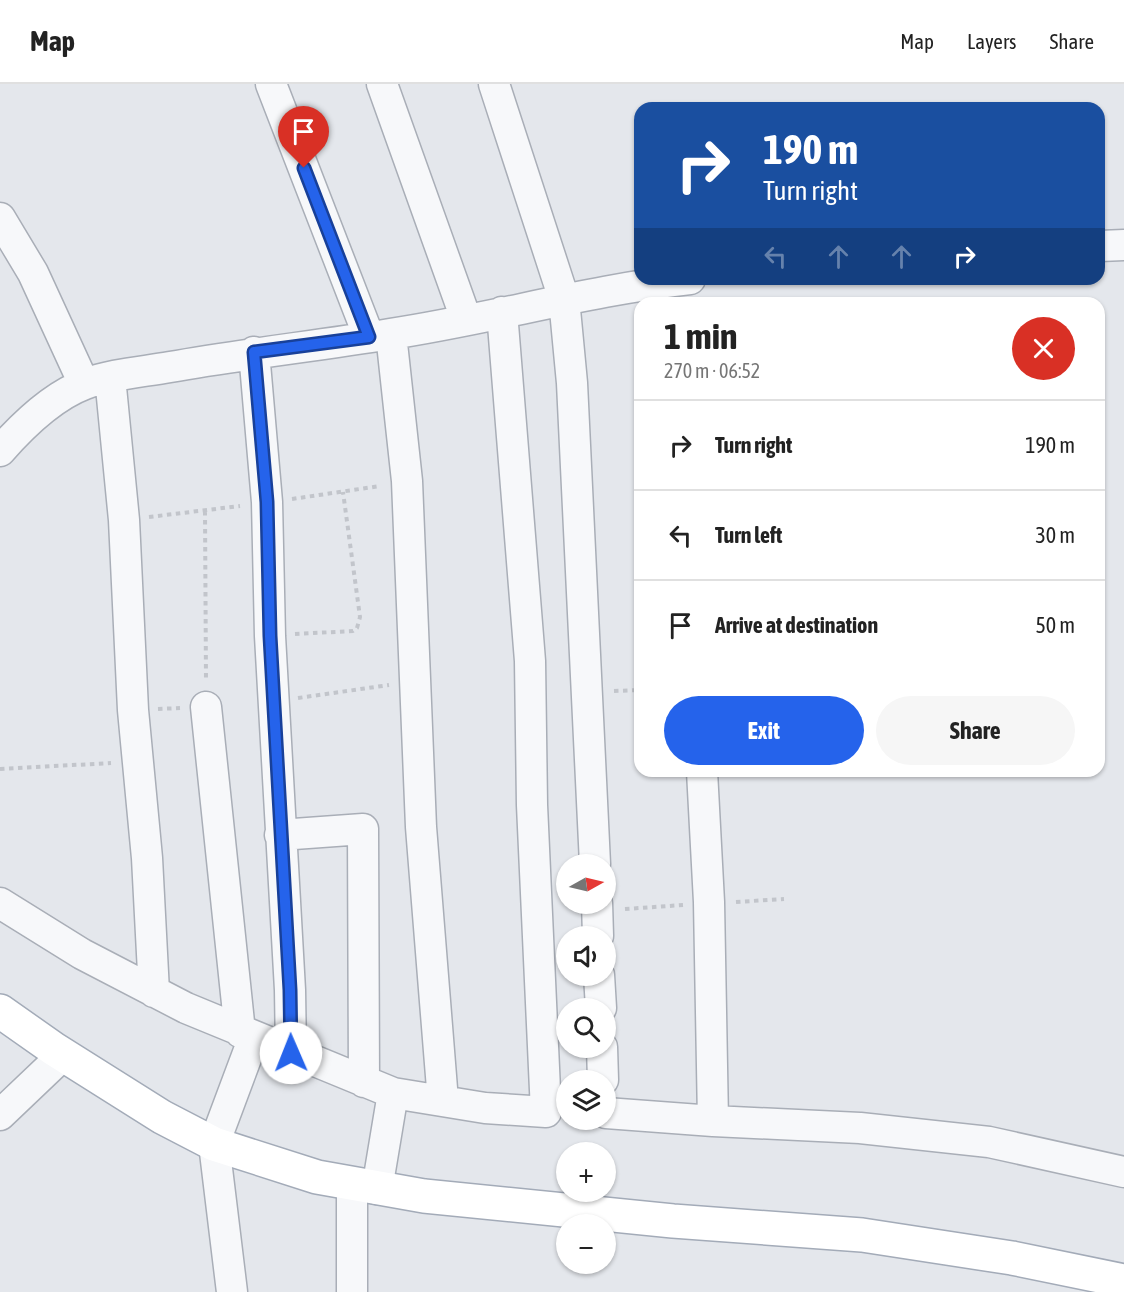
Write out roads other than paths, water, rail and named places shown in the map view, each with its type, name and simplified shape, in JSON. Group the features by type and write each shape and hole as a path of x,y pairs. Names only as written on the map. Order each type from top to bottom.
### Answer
{"main road":[{"path":"0,1011 63,1055 162,1117 214,1143 317,1177 424,1196 673,1221 862,1235 1012,1258 1124,1281"}],"street":[{"path":"271,84 380,336 407,481 421,827 443,1101"},
{"path":"382,84 466,319"},
{"path":"494,84 564,299 572,382 595,854"},
{"path":"0,218 97,381 124,520 133,710 154,992"},
{"path":"1105,246 1124,245"},
{"path":"0,451 15,434 56,401 97,381 254,352 380,336 564,299 675,288"},
{"path":"502,312 530,661 532,805 556,1100"},
{"path":"254,352 267,502 270,636 290,990 291,1053"},
{"path":"206,707 247,1035 214,1143 232,1292"},
{"path":"702,777 709,902 713,1121"},
{"path":"280,835 363,829 364,1082"},
{"path":"0,903 65,944 154,992 247,1035 393,1093 486,1108 556,1112"},
{"path":"0,1115 63,1055"},
{"path":"352,1292 364,1187 393,1093"},
{"path":"616,1114 860,1128 989,1142 1124,1172"}]}
